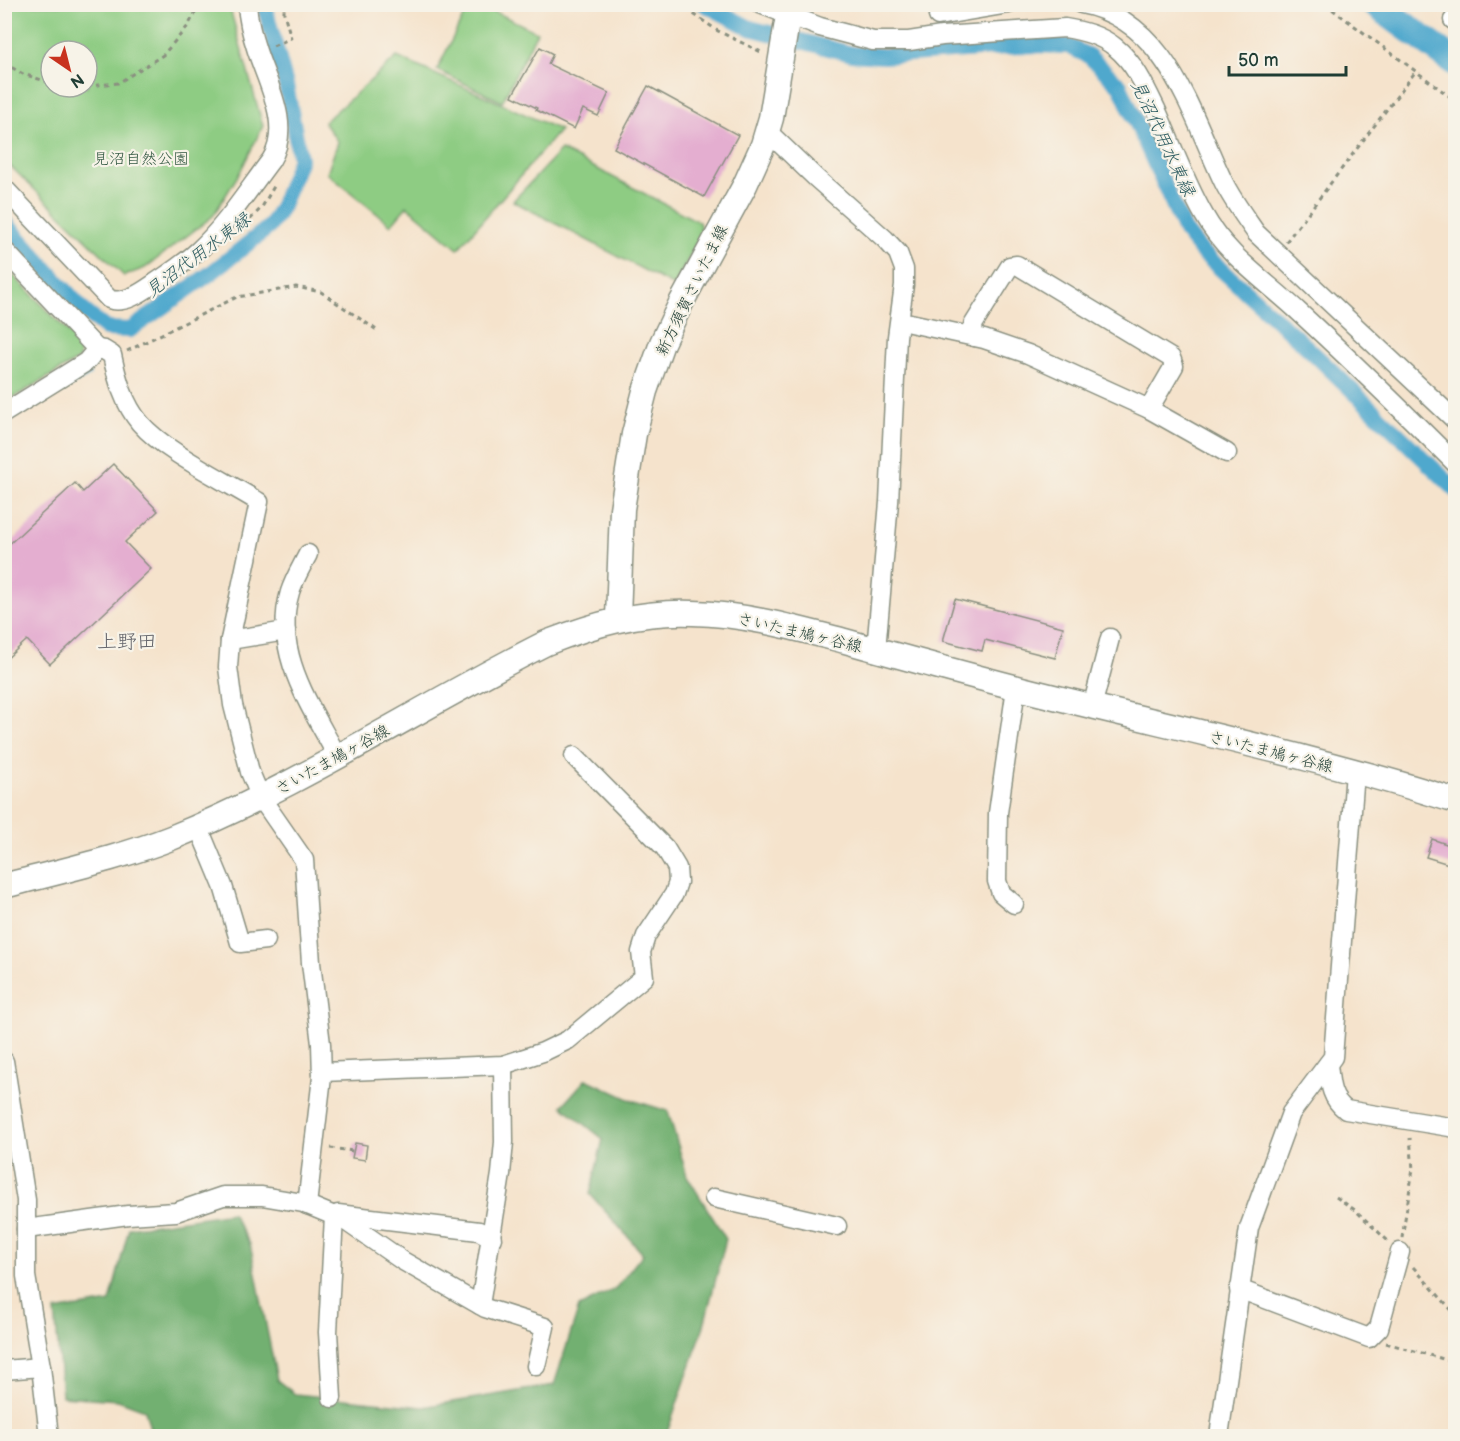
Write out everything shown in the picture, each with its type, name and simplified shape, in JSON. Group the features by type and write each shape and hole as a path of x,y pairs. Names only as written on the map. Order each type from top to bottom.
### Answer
{"main road":[{"name":"新方須賀さいたま線","path":"618,618 622,509 634,434 645,391 662,343 745,185 767,131 773,54 788,13"},
{"name":"さいたま鳩ヶ谷線","path":"4,886 116,856 170,838 261,798 546,643 618,618 655,614 691,612 727,615 782,625 1016,688 1355,772 1455,801"}],"street":[{"path":"4,188 109,299 116,302 142,292 188,260 224,222 276,152 279,138 277,108 254,40 246,4"},
{"path":"760,4 820,27 873,41 909,41 1065,28 1083,31 1116,47 1130,62 1146,87 1203,215 1216,235 1455,464"},
{"path":"928,38 936,10 1009,4"},
{"path":"1081,4 1120,18 1160,54 1178,80 1237,207 1256,233 1455,421"},
{"path":"767,131 885,239 898,253 904,269 901,321 897,337 889,502 876,650"},
{"path":"4,250 105,352 118,383 139,422 161,443 260,501 230,640 228,668 233,705 250,772 261,798 304,860 322,1072 307,1205"},
{"path":"974,337 973,325 1010,266 1017,265 1171,358 1174,366 1149,409"},
{"path":"901,321 974,337 1028,354 1149,409 1227,453"},
{"path":"4,413 105,352"},
{"path":"308,554 290,592 286,631 290,658 297,680 337,756"},
{"path":"230,640 286,631"},
{"path":"1092,707 1110,638"},
{"path":"1014,904 1000,893 997,881 998,813 1016,688"},
{"path":"322,1072 503,1065 543,1052 568,1040 644,977 641,952 646,936 666,908 678,882 677,868 665,848 574,756"},
{"path":"1219,1437 1249,1228 1291,1113 1333,1057 1355,772"},
{"path":"198,826 223,886 240,943 266,940"},
{"path":"4,1061 26,1200 26,1276 41,1366 49,1437"},
{"path":"1328,1064 1330,1088 1337,1103 1346,1110 1455,1128"},
{"path":"480,1305 492,1238 504,1142 503,1065"},
{"path":"26,1229 128,1215 176,1212 223,1196 262,1196 307,1205 344,1220 421,1272 480,1305 503,1315 545,1327 536,1366"},
{"path":"714,1198 837,1226"},
{"path":"330,1214 479,1231 492,1238"},
{"path":"330,1214 328,1332 332,1398"},
{"path":"1239,1289 1369,1338 1379,1328 1400,1252"},
{"path":"4,1370 41,1366"}],"path":[{"path":"99,85 118,83 163,55 188,26 200,4"},
{"path":"284,4 284,13 291,38 287,41"},
{"path":"679,4 718,31 773,54"},
{"path":"1325,4 1455,101"},
{"path":"4,63 23,74 39,79"},
{"path":"1276,254 1416,71"},
{"path":"242,228 272,193 278,177"},
{"path":"105,352 138,346 237,297 296,287 321,292 378,331"},
{"path":"1400,1252 1413,1169 1409,1121"},
{"path":"314,1145 353,1151"},
{"path":"1369,1338 1454,1362"}],"green space":[{"name":"見沼自然公園","path":"4,5 229,5 263,126 239,174 213,216 145,268 124,276 5,161"},
{"path":"469,5 481,5 537,32 502,102 437,70"},
{"path":"397,57 560,130 458,249 407,206 391,225 327,173 338,142 324,122"},
{"path":"561,150 699,222 702,233 674,286 513,201"},
{"path":"4,266 81,345 79,359 4,403"},
{"path":"586,1079 629,1099 668,1111 687,1176 726,1239 703,1329 668,1430 658,1436 152,1436 145,1410 118,1400 62,1396 55,1311 110,1302 129,1228 232,1213 250,1244 277,1380 295,1394 423,1407 554,1385 579,1307 615,1289 643,1254 590,1194 603,1139 562,1106"}],"building":[{"path":"540,47 553,54 548,64 609,93 598,116 583,109 574,129 512,96"},
{"path":"648,86 738,135 704,197 614,148"},
{"path":"113,464 158,511 125,542 151,569 50,664 27,640 4,661 4,549 75,483 83,492"},
{"path":"955,599 1063,627 1055,658 985,640 982,651 943,641"},
{"path":"1432,839 1455,847 1455,866 1426,857"},
{"path":"355,1143 367,1145 365,1160 352,1158"}],"waterway":[{"name":"見沼代用水東縁","path":"4,221 84,311 106,329 130,330 211,273 269,227 281,208 300,159 286,85 264,4"},
{"name":"見沼代用水東縁","path":"704,4 750,28 852,54 884,56 1032,45 1068,46 1089,56 1120,86 1185,231 1202,252 1309,349 1456,490"},
{"path":"1375,4 1456,63"},
{"path":"46,397 89,374"}],"district":[{"name":"上野田","path":"127,641"}]}
